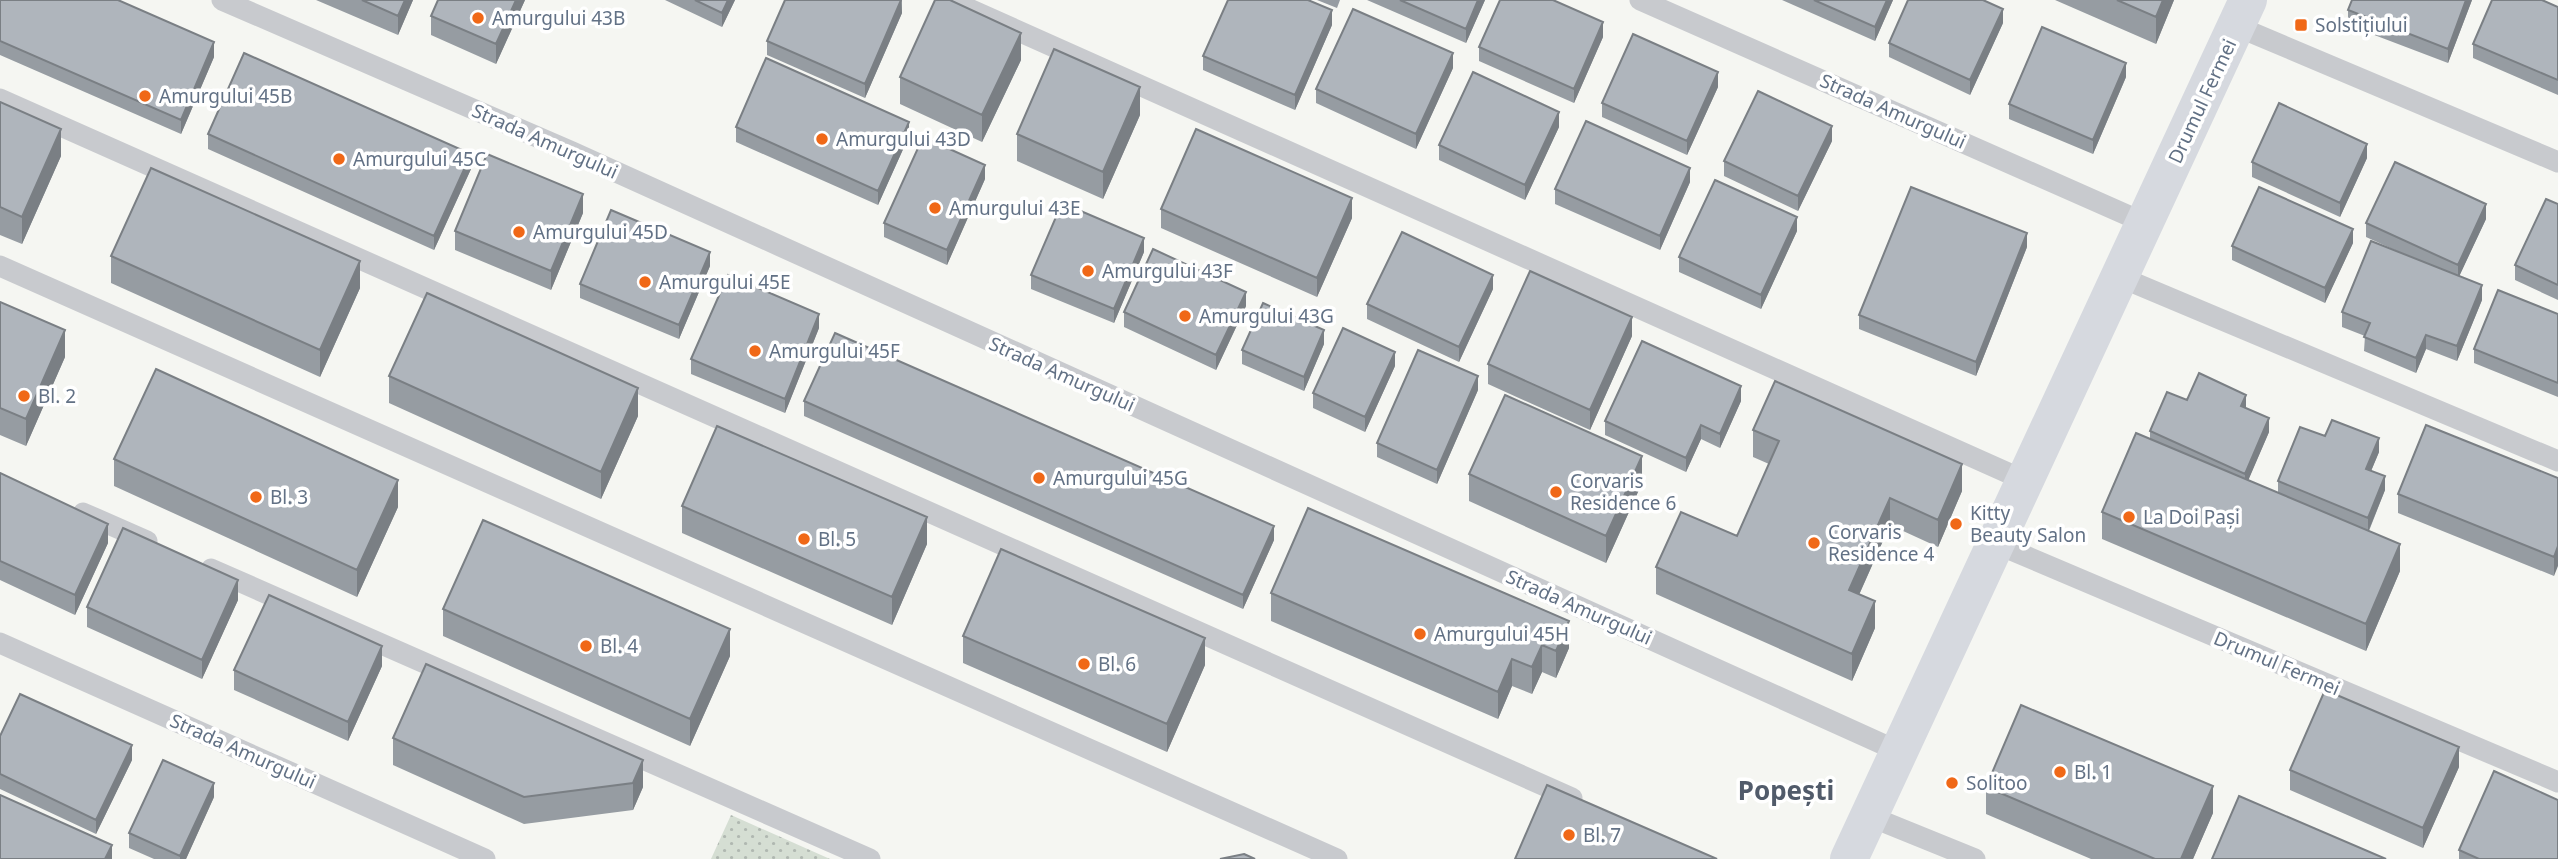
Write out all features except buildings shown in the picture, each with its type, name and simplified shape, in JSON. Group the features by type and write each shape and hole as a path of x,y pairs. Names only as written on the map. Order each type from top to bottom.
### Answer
{"street":[{"name":"Drumul Fermei","path":"1849,859 2242,13"}],"lane":[{"name":"Strada Amurgului","path":"222,0 597,163 1900,752"},
{"path":"949,0 2026,481"},
{"name":"Strada Amurgului","path":"1640,0 2145,223"},
{"path":"2242,13 2558,162"},
{"path":"0,99 1593,808"},
{"path":"0,266 1337,859"},
{"path":"2120,277 2558,461"},
{"path":"64,505 166,550"},
{"name":"Drumul Fermei","path":"1997,544 2558,782"},
{"path":"192,561 870,859"},
{"name":"Strada Amurgului","path":"0,643 485,859"},
{"path":"1869,816 1975,859"}],"shaded area":[{"path":"731,815 830,859 711,859"}],"place":[{"name":"Amurgului 43B","path":"478,18"},
{"name":"Solstițiului","path":"2301,25"},
{"name":"Amurgului 45B","path":"145,96"},
{"name":"Amurgului 43D","path":"822,139"},
{"name":"Amurgului 45C","path":"339,159"},
{"name":"Amurgului 43E","path":"935,208"},
{"name":"Amurgului 45D","path":"519,232"},
{"name":"Amurgului 43F","path":"1088,271"},
{"name":"Amurgului 45E","path":"645,282"},
{"name":"Amurgului 43G","path":"1185,316"},
{"name":"Amurgului 45F","path":"755,351"},
{"name":"Bl. 2","path":"24,396"},
{"name":"Amurgului 45G","path":"1039,478"},
{"name":"Corvaris Residence 6","path":"1556,492"},
{"name":"Bl. 3","path":"256,497"},
{"name":"La Doi Pași","path":"2129,517"},
{"name":"Kitty Beauty Salon","path":"1956,524"},
{"name":"Bl. 5","path":"804,539"},
{"name":"Corvaris Residence 4","path":"1814,543"},
{"name":"Amurgului 45H","path":"1420,634"},
{"name":"Bl. 4","path":"586,646"},
{"name":"Bl. 6","path":"1084,664"},
{"name":"Bl. 1","path":"2060,772"},
{"name":"Solitoo","path":"1952,783"},
{"name":"Bl. 7","path":"1569,835"}],"district":[{"name":"Popești","path":"1786,791"}]}
